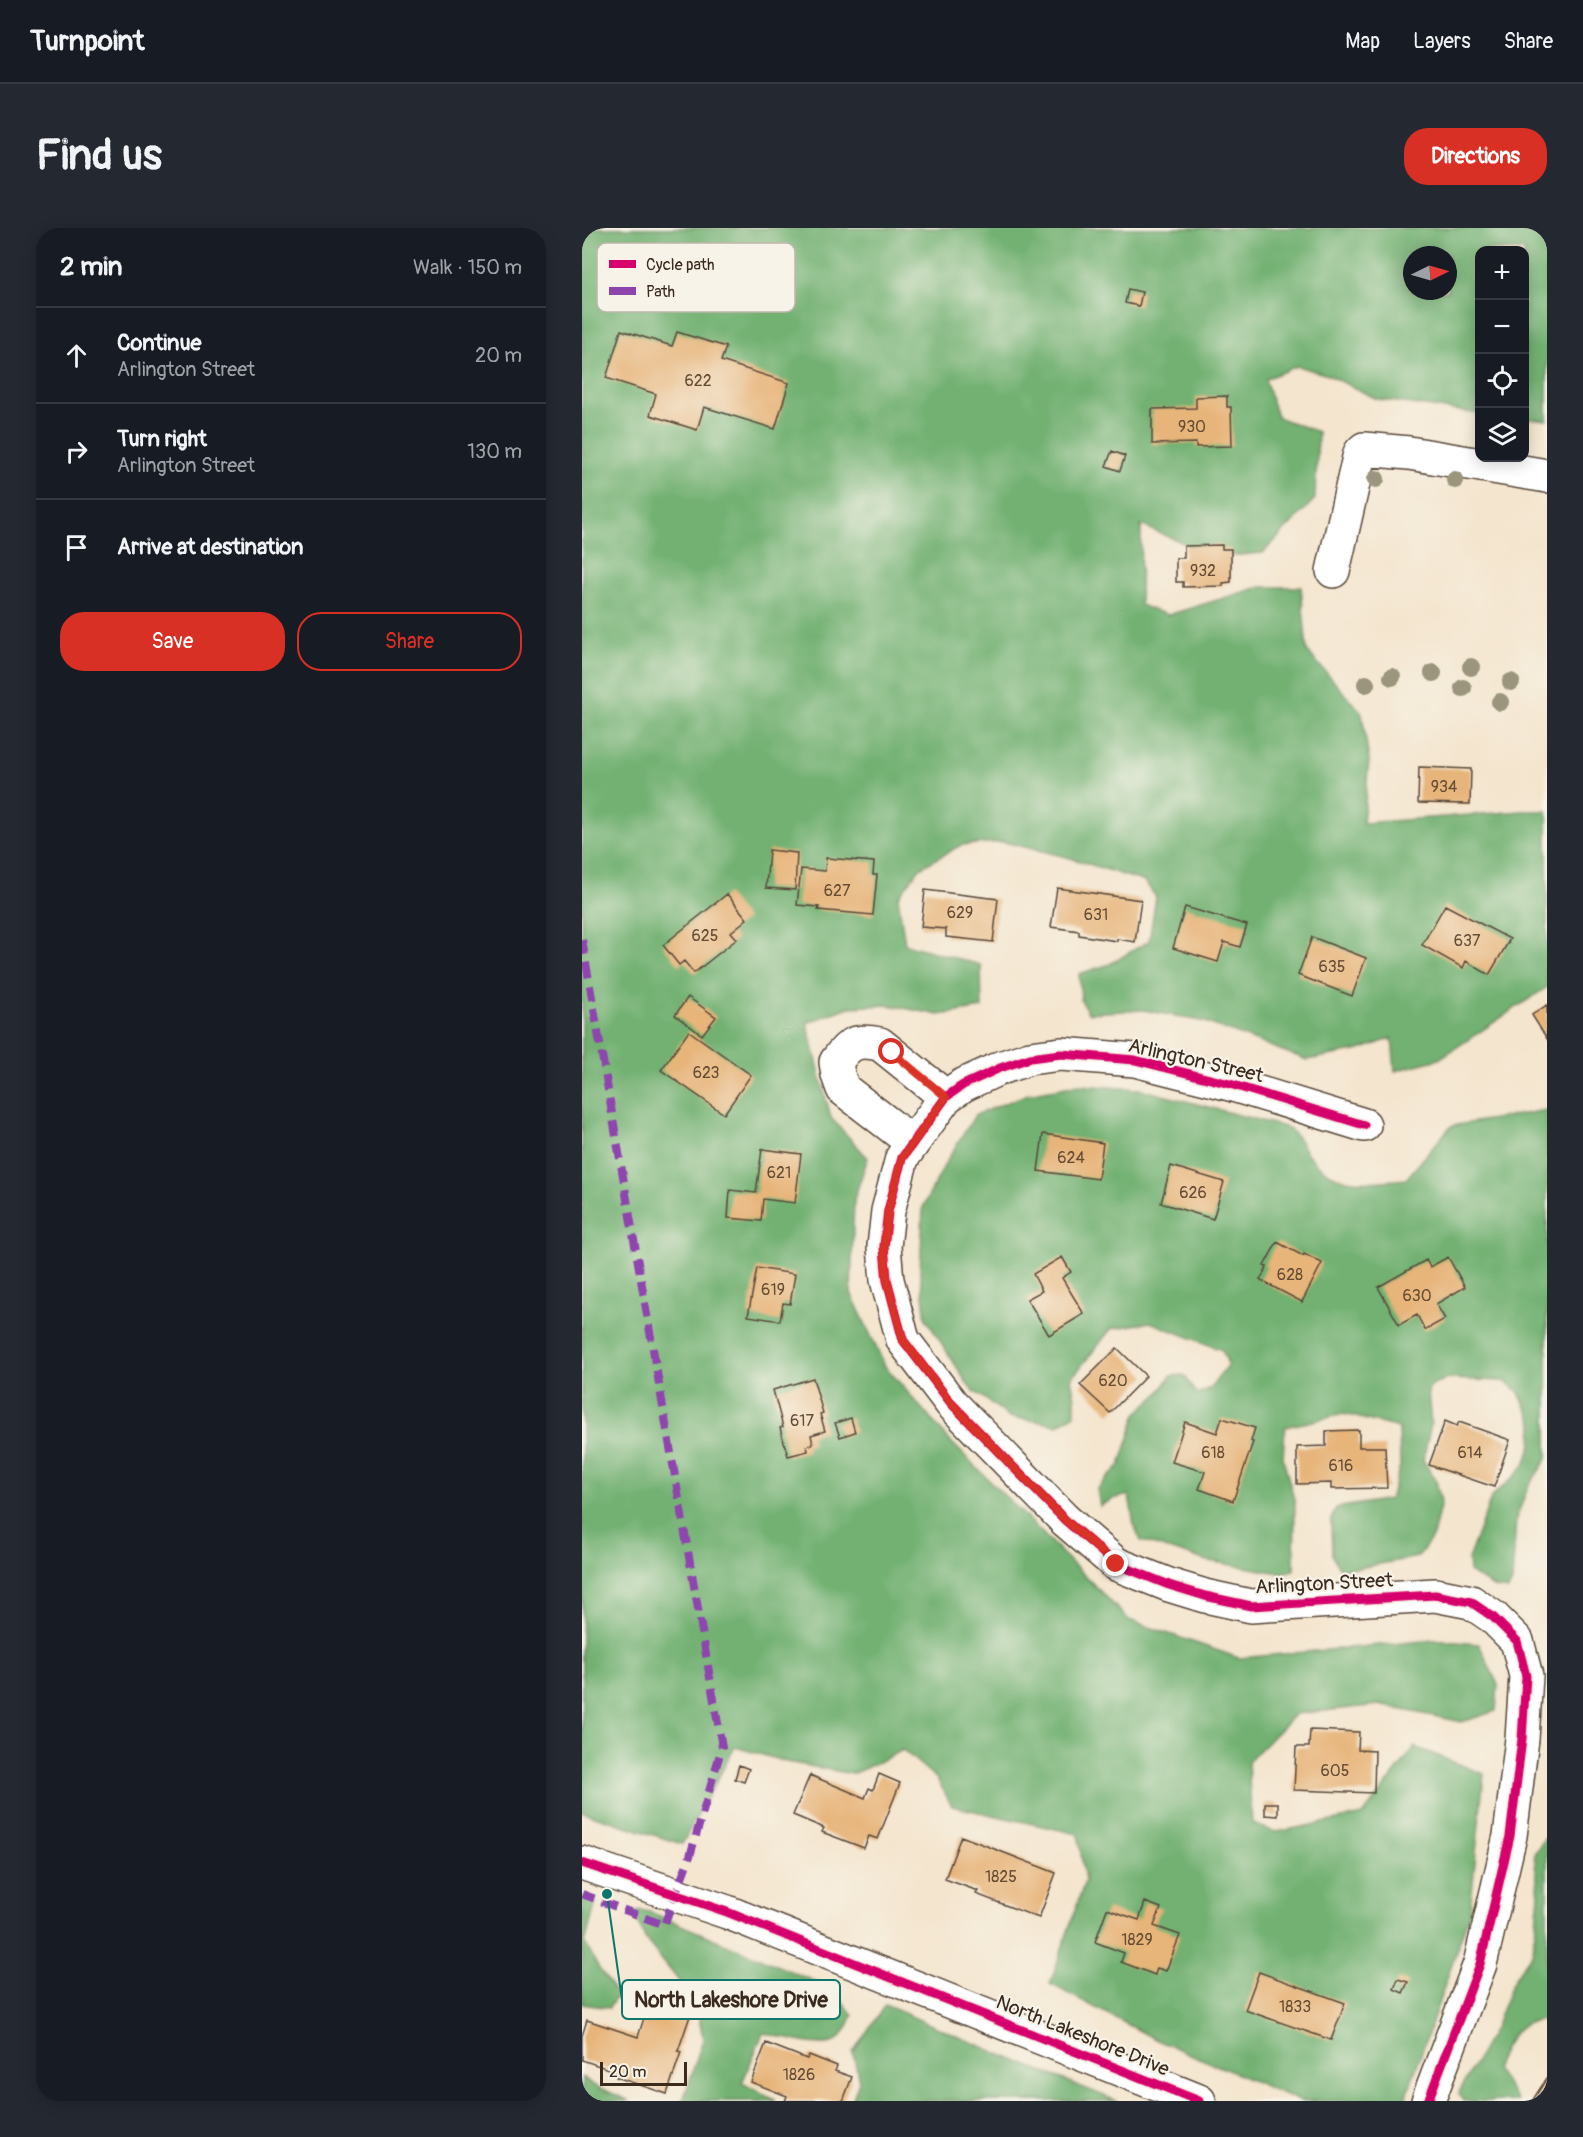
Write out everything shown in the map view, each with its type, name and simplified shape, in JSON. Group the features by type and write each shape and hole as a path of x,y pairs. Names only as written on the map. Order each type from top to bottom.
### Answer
{"street":[{"path":"1333,571 1360,453 1364,449 1409,453 1547,476"},
{"path":"913,1143 843,1089 836,1062 844,1050 854,1043 866,1041 880,1044 946,1097"},
{"name":"Arlington Street","path":"1364,1125 1230,1084 1135,1060 1061,1054 1030,1058 1000,1068 963,1085 946,1097 902,1158 888,1211 884,1247 887,1280 903,1340 951,1403 1065,1520 1116,1564 1169,1586 1251,1606 1435,1595 1471,1602 1493,1617 1517,1641 1526,1676 1522,1739 1510,1836 1480,1964 1428,2101"},
{"name":"North Lakeshore Drive","path":"582,1863 727,1912 1199,2101"}],"green space":[{"path":"582,228 1547,228 1547,420 1529,418 1529,246 1475,246 1475,413 1377,399 1328,375 1297,366 1265,379 1277,417 1318,432 1315,499 1263,553 1217,557 1141,525 1140,605 1168,615 1260,587 1301,587 1307,651 1362,713 1369,761 1363,823 1547,811 1547,987 1439,1059 1395,1071 1392,1038 1360,1050 1307,1060 1205,1022 1144,1010 1088,1013 1081,1000 1079,974 1110,964 1149,941 1156,897 1145,882 1067,857 1004,842 961,845 920,868 898,897 905,944 981,965 982,1008 939,1015 889,1005 849,1007 807,1023 831,1118 868,1158 854,1199 851,1293 885,1366 950,1441 1129,1620 1239,1658 1434,1640 1479,1644 1498,1685 1496,1711 1462,1722 1379,1705 1295,1714 1248,1762 1252,1824 1276,1832 1363,1815 1415,1747 1484,1774 1470,1911 1405,2101 1300,2101 1157,2040 1050,1984 1085,1881 1078,1834 952,1806 937,1779 903,1750 853,1774 787,1762 735,1747 682,1844 582,1812"},
{"path":"1077,1085 1140,1089 1288,1128 1320,1167 1342,1179 1366,1182 1406,1179 1451,1126 1547,1110 1547,1459 1528,1487 1516,1519 1512,1582 1508,1590 1495,1588 1469,1572 1468,1559 1492,1496 1518,1473 1526,1462 1532,1444 1533,1422 1518,1391 1504,1381 1448,1379 1433,1384 1428,1391 1431,1424 1423,1460 1436,1481 1441,1502 1433,1536 1418,1557 1340,1569 1332,1556 1331,1520 1336,1508 1390,1499 1400,1466 1399,1428 1344,1414 1285,1427 1283,1458 1295,1503 1294,1570 1280,1573 1208,1561 1141,1541 1134,1525 1129,1495 1113,1499 1100,1506 1097,1489 1120,1465 1137,1413 1159,1393 1171,1376 1184,1375 1197,1394 1211,1388 1228,1364 1222,1350 1150,1322 1111,1329 1071,1379 1075,1398 1075,1414 1058,1425 1010,1417 970,1388 926,1319 920,1272 923,1207 946,1162 975,1115 1028,1094"},
{"path":"1544,1839 1547,1839 1547,2020 1535,2021 1518,2029 1507,2042 1495,2069 1518,2101 1463,2101 1458,2094 1495,2027 1514,1979 1533,1952 1539,1895 1534,1854"},
{"path":"582,1897 596,1902 585,1943 617,1995 609,2008 582,2004"},
{"path":"640,1910 650,1912 833,1989 853,2015 846,2030 838,2040 827,2044 809,2043 763,2033 742,2083 775,2101 683,2101 703,2039 696,2002 646,1940 634,1913"},
{"path":"885,2005 1117,2101 852,2101 859,2081 853,2052"},
{"path":"582,2077 595,2086 630,2101 582,2101"}],"building":[{"path":"1128,289 1142,292 1139,306 1125,303"},
{"path":"621,330 672,346 677,332 726,347 721,361 789,383 775,429 704,407 697,430 650,415 656,394 606,378"},
{"path":"1227,396 1227,407 1231,407 1232,446 1196,447 1196,443 1152,444 1152,409 1196,408 1196,397"},
{"path":"1112,451 1125,456 1120,471 1106,466"},
{"path":"1222,545 1222,549 1231,549 1231,582 1223,583 1223,586 1183,587 1183,582 1176,582 1176,558 1184,558 1184,546"},
{"path":"1419,767 1471,769 1470,804 1418,803"},
{"path":"769,850 797,853 795,890 766,888"},
{"path":"826,858 874,862 873,875 877,875 873,915 818,910 819,907 797,905 801,869 825,871"},
{"path":"1057,888 1141,900 1135,942 1079,935 1079,931 1051,927"},
{"path":"925,890 998,899 993,942 946,937 946,929 921,927"},
{"path":"727,894 747,919 731,932 737,939 694,973 684,961 679,965 663,945"},
{"path":"1445,905 1510,939 1489,975 1466,961 1463,968 1422,945"},
{"path":"1185,907 1247,925 1240,947 1224,942 1218,962 1173,948"},
{"path":"1312,937 1366,958 1352,996 1298,975"},
{"path":"688,997 716,1017 702,1035 675,1015"},
{"path":"1547,1005 1547,1039 1532,1015"},
{"path":"689,1031 751,1075 724,1114 661,1070"},
{"path":"1043,1134 1103,1143 1098,1179 1038,1171"},
{"path":"762,1149 801,1154 795,1203 763,1199 761,1221 728,1218 730,1190 756,1193"},
{"path":"1171,1166 1224,1182 1213,1219 1161,1203"},
{"path":"1277,1242 1322,1263 1302,1302 1260,1280 1267,1267 1264,1266"},
{"path":"1062,1257 1071,1272 1062,1278 1084,1314 1049,1335 1027,1299 1042,1291 1033,1274"},
{"path":"1448,1257 1465,1287 1436,1304 1445,1319 1425,1330 1417,1315 1399,1325 1378,1287 1426,1260 1430,1267"},
{"path":"757,1268 795,1274 790,1304 783,1303 780,1321 748,1316"},
{"path":"1117,1348 1146,1376 1110,1413 1080,1385"},
{"path":"813,1378 823,1413 820,1414 825,1431 811,1435 813,1444 807,1446 808,1451 788,1456 773,1390"},
{"path":"851,1418 855,1432 840,1437 835,1423"},
{"path":"1222,1418 1255,1428 1251,1441 1253,1442 1233,1501 1199,1489 1205,1472 1172,1462 1185,1422 1217,1433"},
{"path":"1445,1421 1457,1426 1459,1422 1510,1440 1494,1487 1429,1465"},
{"path":"1359,1430 1359,1447 1385,1447 1387,1488 1331,1489 1331,1483 1297,1484 1297,1447 1326,1446 1326,1431"},
{"path":"1310,1730 1359,1732 1358,1750 1375,1751 1374,1793 1294,1790 1296,1747 1309,1747"},
{"path":"739,1765 749,1769 744,1782 735,1779"},
{"path":"879,1774 900,1783 878,1839 869,1836 864,1848 822,1832 824,1828 793,1815 810,1775 865,1798 869,1788 873,1790"},
{"path":"1265,1803 1278,1803 1278,1816 1265,1815"},
{"path":"961,1836 1056,1873 1039,1918 976,1894 978,1891 945,1879"},
{"path":"1145,1902 1161,1908 1154,1926 1180,1935 1166,1971 1157,1968 1155,1975 1121,1962 1124,1953 1095,1942 1107,1909 1139,1920"},
{"path":"1259,1972 1345,2003 1331,2040 1245,2010"},
{"path":"1398,1979 1408,1982 1403,1993 1394,1989"},
{"path":"649,2002 690,2016 667,2094 616,2077 617,2072 582,2060 582,2036 587,2020 638,2037"},
{"path":"766,2043 807,2059 809,2055 837,2066 835,2071 852,2077 843,2101 785,2101 787,2096 751,2082"},
{"path":"1547,2078 1547,2101 1532,2101"}],"marked path":[{"path":"582,940 722,1747 690,1856 664,1925 582,1894"}],"cycle path":[{"path":"1364,1125 1230,1084 1135,1060 1061,1054 1030,1058 1000,1068 963,1085 946,1097 902,1158 888,1211 884,1247 887,1280 903,1340 951,1403 1065,1520 1116,1564 1169,1585 1251,1606 1435,1595 1471,1602 1493,1617 1517,1641 1526,1676 1522,1739 1510,1836 1480,1964 1428,2101"},
{"path":"582,1863 727,1912 1199,2101"}],"place":[{"name":"North Lakeshore Drive","path":"607,1894"}],"route":[{"path":"892,1052 946,1097 902,1158 888,1211 884,1247 887,1280 903,1340 951,1403 1065,1520 1116,1564"}]}
